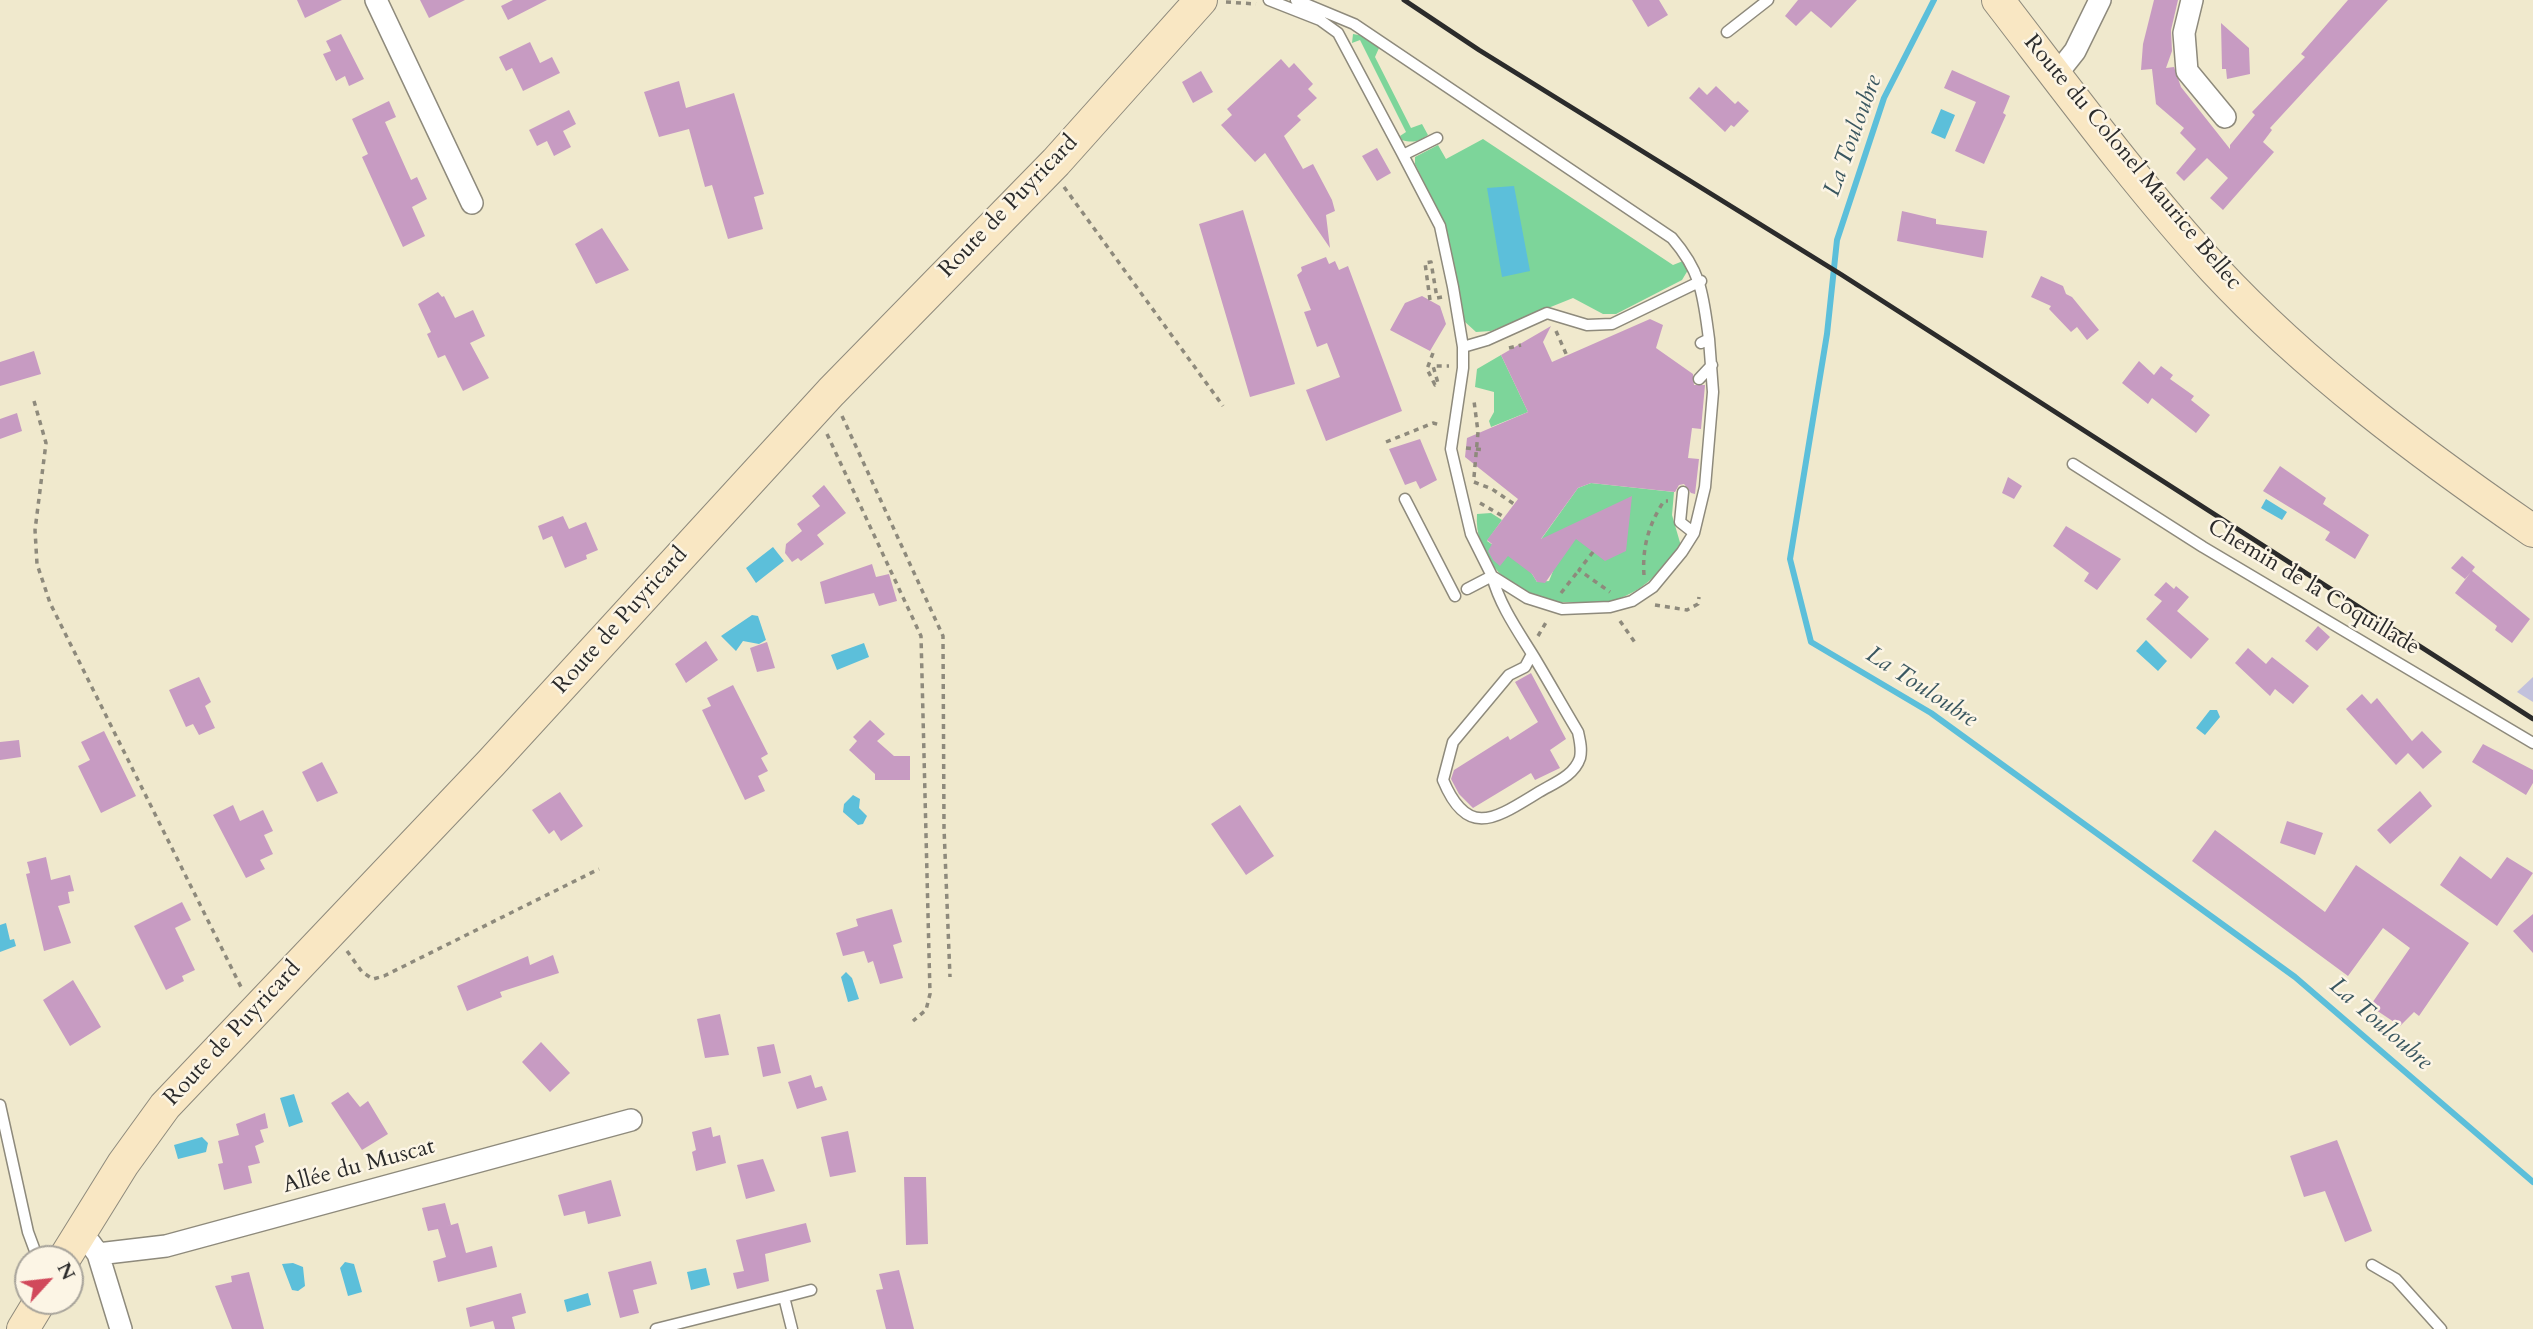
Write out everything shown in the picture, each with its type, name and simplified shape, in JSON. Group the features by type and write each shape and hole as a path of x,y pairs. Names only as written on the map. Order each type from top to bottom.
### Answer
{"main road":[{"name":"Route de Puyricard","path":"84,1245 89,1242 165,1106 491,763 823,400 1048,170 1201,0"},
{"name":"Route du Colonel Maurice Bellec","path":"1998,0 2214,269 2304,355 2409,444 2533,531"}],"street":[{"path":"376,0 472,203"},
{"path":"2056,75 2075,51 2100,0"},
{"path":"2192,0 2184,33 2187,71 2225,117"},
{"name":"Allée du Muscat","path":"89,1242 166,1246 631,1120"},
{"path":"89,1242 121,1329"}],"lane":[{"path":"1269,0 1320,20 1338,33 1440,226 1463,347 1463,368 1451,449 1471,534 1492,576 1497,595 1578,732 1581,744 1579,759 1570,774 1507,813 1495,818 1468,817 1457,808 1443,780 1453,742 1509,675 1525,667 1529,650"},
{"path":"1296,0 1354,24 1672,238 1690,258 1701,281 1705,341 1712,365 1713,392 1707,463 1695,533 1669,570 1632,601 1613,606 1550,607 1527,598 1492,576"},
{"path":"1727,32 1768,0"},
{"path":"1403,155 1437,138"},
{"path":"1463,347 1487,340 1547,313 1587,325 1612,324 1701,281"},
{"path":"1699,379 1712,365"},
{"name":"Chemin de la Coquillade","path":"2073,464 2239,568 2533,743"},
{"path":"1682,498 1680,522 1695,533"},
{"path":"1405,499 1455,596"},
{"path":"1467,589 1492,576"},
{"path":"0,1105 33,1245"},
{"path":"2372,1265 2396,1279 2441,1329"},
{"path":"656,1329 811,1290"},
{"path":"784,1297 792,1329"}],"path":[{"path":"1048,170 1123,264 1223,406"},
{"path":"1430,300 1425,263 1431,262 1437,298 1442,297 1436,261"},
{"path":"1446,293 1448,305"},
{"path":"1547,313 1567,356"},
{"path":"1433,353 1427,369 1434,385 1438,383 1433,366 1463,368"},
{"path":"1460,387 1472,388 1478,432 1475,465"},
{"path":"823,400 943,636 944,828 950,977"},
{"path":"823,400 921,636 930,994 926,1010 913,1021"},
{"path":"34,401 46,443 35,530 37,564 50,603 253,1012"},
{"path":"1386,442 1433,423 1448,428"},
{"path":"1476,450 1485,450"},
{"path":"1474,482 1492,489 1514,504"},
{"path":"1682,498 1664,500 1650,525 1643,565 1647,591 1653,604 1687,610 1698,604 1699,597"},
{"path":"1471,500 1504,517"},
{"path":"1529,650 1539,636 1550,607 1593,552"},
{"path":"1579,570 1609,592 1632,601"},
{"path":"1613,606 1636,644"},
{"path":"331,930 362,972 373,979 599,870"}],"shaded area":[{"path":"2533,677 2533,702 2517,692"}],"green space":[{"path":"1353,34 1364,36 1379,48 1375,57 1411,128 1422,124 1428,135 1415,141 1402,140 1400,136 1406,132 1360,40 1352,43"},
{"path":"1483,139 1673,265 1683,261 1688,270 1682,280 1616,314 1603,314 1573,298 1491,331 1476,332 1464,321 1445,225 1415,164 1415,157 1438,145 1446,159"},
{"path":"1501,355 1528,412 1491,427 1489,421 1494,412 1494,392 1475,387 1477,369"},
{"path":"1591,483 1674,492 1672,515 1681,546 1660,571 1636,591 1609,602 1546,600 1527,593 1503,576 1486,555 1480,542 1477,514 1491,513 1502,520 1487,541 1529,569 1537,582 1549,581 1553,571 1537,545 1578,488"}],"water":[{"path":"1941,109 1955,115 1945,139 1931,133"},
{"path":"1514,186 1530,271 1502,277 1487,188"},
{"path":"2266,499 2287,512 2282,520 2261,508"},
{"path":"773,547 784,561 756,583 746,568"},
{"path":"752,615 758,616 766,640 759,644 743,641 736,651 721,636"},
{"path":"2146,640 2167,661 2158,671 2136,651"},
{"path":"864,643 869,657 837,670 831,655"},
{"path":"2210,710 2217,710 2220,717 2205,735 2196,728"},
{"path":"853,795 860,799 859,808 867,816 863,824 858,825 843,812 844,804"},
{"path":"6,923 10,940 14,939 16,946 0,952 0,925"},
{"path":"846,972 852,978 859,999 848,1002 841,977"},
{"path":"294,1094 303,1122 289,1127 280,1098"},
{"path":"202,1137 208,1143 206,1152 178,1159 174,1145"},
{"path":"345,1262 354,1264 362,1292 348,1296 340,1268"},
{"path":"293,1263 303,1267 305,1286 298,1291 292,1290 282,1264"},
{"path":"706,1268 710,1285 691,1290 687,1272"},
{"path":"588,1293 591,1305 567,1312 564,1300"}],"building":[{"path":"297,0 342,0 305,18"},
{"path":"420,0 465,0 429,18"},
{"path":"513,0 547,0 508,20 501,6"},
{"path":"1632,0 1659,0 1668,15 1648,27"},
{"path":"1798,0 1857,0 1831,28 1811,11 1796,26 1785,16"},
{"path":"2154,0 2178,0 2171,30 2172,51 2166,68 2174,67 2181,87 2230,149 2230,145 2255,115 2252,112 2305,57 2301,54 2348,0 2388,0 2270,128 2272,130 2263,142 2274,152 2223,210 2210,198 2228,178 2207,158 2184,181 2176,173 2196,149 2180,133 2184,128 2156,104 2152,69 2141,70 2143,44"},
{"path":"2221,23 2249,48 2250,74 2227,79 2226,69 2222,69"},
{"path":"341,34 364,79 349,86 345,76 336,81 323,54 331,51 326,41"},
{"path":"530,42 540,63 552,57 560,73 523,91 512,68 506,71 499,57"},
{"path":"1281,59 1289,68 1294,63 1313,84 1308,89 1317,98 1297,116 1301,120 1284,136 1303,169 1313,164 1332,200 1335,211 1326,215 1330,248 1265,153 1255,162 1221,125 1232,115 1227,109"},
{"path":"1952,70 2010,96 2003,113 2006,115 1984,164 1955,151 1976,102 1944,88"},
{"path":"1201,71 1213,92 1193,103 1182,82"},
{"path":"679,81 686,108 734,93 764,194 754,197 763,229 728,239 712,185 705,187 689,129 659,137 644,92"},
{"path":"1716,86 1735,104 1738,101 1749,111 1734,127 1731,125 1725,132 1689,98 1699,87 1707,95"},
{"path":"389,101 396,117 385,122 411,180 417,177 427,199 412,207 425,236 403,247 362,157 368,154 352,119"},
{"path":"569,110 576,124 563,131 571,147 554,156 547,141 537,146 529,130"},
{"path":"1377,148 1391,173 1377,181 1362,156"},
{"path":"1243,210 1295,384 1250,397 1199,224"},
{"path":"1902,211 1936,219 1936,224 1987,231 1983,258 1897,241"},
{"path":"602,228 629,270 596,284 575,244"},
{"path":"1326,257 1329,264 1335,261 1339,270 1348,266 1402,411 1326,441 1306,390 1340,377 1327,343 1317,347 1304,312 1311,310 1297,275 1302,271 1301,267"},
{"path":"2041,276 2063,286 2066,294 2072,297 2099,330 2087,340 2077,327 2071,332 2049,309 2051,306 2031,297"},
{"path":"438,292 444,296 455,318 473,310 485,336 470,343 489,378 463,391 445,355 438,358 427,334 431,332 418,304"},
{"path":"1422,296 1440,306 1446,324 1430,351 1390,330 1405,303"},
{"path":"1650,319 1663,325 1656,348 1693,374 1694,385 1705,385 1701,429 1692,428 1688,458 1699,459 1695,494 1684,484 1679,485 1675,492 1591,483 1578,488 1541,539 1632,496 1626,551 1605,561 1576,539 1545,583 1537,582 1532,574 1508,556 1500,566 1488,551 1492,544 1487,540 1518,499 1465,457 1467,438 1528,412 1501,355 1551,326 1543,342 1552,362"},
{"path":"34,351 41,374 0,386 0,362"},
{"path":"2139,361 2154,375 2161,366 2173,375 2170,379 2194,396 2191,400 2210,415 2196,433 2152,398 2148,404 2122,383"},
{"path":"17,413 22,431 0,439 0,419"},
{"path":"1420,439 1437,480 1420,489 1416,481 1405,485 1389,449"},
{"path":"2280,466 2326,498 2323,504 2369,535 2355,559 2325,540 2330,532 2263,491"},
{"path":"2008,477 2022,486 2014,499 2002,493"},
{"path":"824,485 846,513 817,535 824,544 801,561 798,558 792,562 785,553 786,544 802,531 797,524 820,506 812,496"},
{"path":"563,516 569,529 586,522 598,550 586,555 587,559 565,568 552,536 543,540 538,526"},
{"path":"2066,526 2121,559 2097,590 2084,581 2089,573 2053,546"},
{"path":"2462,556 2475,567 2472,571 2530,619 2512,643 2495,630 2497,626 2455,593 2471,572 2465,579 2451,568"},
{"path":"872,564 876,577 889,574 897,601 879,606 874,593 825,604 820,582"},
{"path":"2166,582 2174,589 2176,586 2189,597 2177,611 2209,639 2191,659 2146,619 2162,601 2154,595"},
{"path":"2318,626 2330,637 2317,651 2305,641"},
{"path":"706,641 718,660 686,683 675,664"},
{"path":"767,642 775,668 757,672 750,648"},
{"path":"2248,648 2266,664 2272,657 2309,686 2293,704 2275,689 2270,696 2235,663"},
{"path":"1531,673 1566,739 1550,750 1560,768 1535,780 1531,773 1473,808 1459,794 1451,779 1454,770 1508,736 1510,740 1538,722 1515,682"},
{"path":"199,677 211,702 205,706 215,728 199,735 193,724 186,727 169,690"},
{"path":"733,685 768,754 761,758 768,771 758,776 765,791 745,800 702,710 711,706 707,698"},
{"path":"2362,694 2371,704 2377,698 2412,741 2422,731 2442,752 2423,769 2408,753 2396,765 2346,709"},
{"path":"870,720 885,734 877,741 894,756 910,756 910,780 875,780 875,774 849,750 857,741 853,737"},
{"path":"104,731 136,796 101,813 78,766 90,760 81,742"},
{"path":"19,740 21,757 0,760 0,742"},
{"path":"2483,744 2533,770 2533,783 2526,795 2472,762"},
{"path":"322,762 338,793 317,802 302,772"},
{"path":"2420,791 2432,806 2390,844 2377,830"},
{"path":"560,792 583,826 561,841 554,830 549,834 532,810"},
{"path":"233,805 240,821 263,810 273,831 264,835 273,854 260,860 265,869 246,878 213,815"},
{"path":"1240,805 1274,856 1246,875 1211,824"},
{"path":"2287,821 2323,833 2315,855 2280,843"},
{"path":"2215,830 2325,912 2356,865 2469,943 2419,1016 2414,1012 2400,1026 2370,1006 2410,948 2383,928 2348,976 2192,861"},
{"path":"2460,856 2491,879 2507,857 2533,873 2497,926 2440,885"},
{"path":"46,857 51,880 70,875 74,891 68,892 70,903 58,906 71,943 44,951 26,874 30,873 27,862"},
{"path":"182,902 191,920 175,928 195,970 182,976 184,981 166,990 134,926"},
{"path":"892,909 902,942 893,945 903,978 880,984 873,961 868,963 864,951 843,956 836,933 858,926 856,919"},
{"path":"2533,914 2533,953 2513,931"},
{"path":"553,955 559,973 500,992 502,997 467,1011 457,986 528,956 530,965"},
{"path":"73,980 101,1027 70,1046 43,1000"},
{"path":"720,1014 729,1055 705,1058 697,1019"},
{"path":"541,1042 570,1073 550,1092 522,1062"},
{"path":"774,1044 781,1073 763,1077 757,1047"},
{"path":"811,1075 815,1088 822,1086 827,1100 797,1109 788,1082"},
{"path":"348,1092 360,1107 368,1101 388,1134 362,1150 331,1103"},
{"path":"265,1113 268,1128 260,1130 264,1142 255,1146 260,1163 248,1166 252,1183 224,1190 218,1164 223,1163 218,1141 239,1135 236,1124"},
{"path":"711,1127 713,1137 720,1135 726,1163 696,1171 692,1152 696,1150 692,1132"},
{"path":"848,1131 856,1172 830,1177 821,1137"},
{"path":"2337,1140 2372,1231 2345,1242 2325,1191 2304,1197 2290,1156"},
{"path":"763,1159 775,1191 746,1199 737,1165"},
{"path":"904,1177 926,1177 928,1244 906,1245"},
{"path":"611,1180 621,1216 588,1224 585,1211 564,1216 558,1195"},
{"path":"445,1203 451,1225 448,1226 458,1223 466,1253 492,1246 497,1267 438,1282 433,1261 446,1257 438,1229 428,1231 422,1208"},
{"path":"806,1223 811,1242 765,1254 769,1281 737,1289 733,1273 744,1271 736,1240"},
{"path":"651,1261 657,1284 633,1290 639,1313 620,1318 608,1272"},
{"path":"899,1270 914,1329 886,1329 876,1290 883,1289 879,1274"},
{"path":"249,1272 264,1329 232,1329 215,1286 232,1282 231,1276"},
{"path":"521,1293 526,1313 512,1317 515,1329 495,1329 493,1321 470,1327 466,1308"}],"waterway":[{"name":"La Touloubre","path":"1934,0 1884,98 1837,240 1827,334 1790,559 1811,642 1931,713 2295,977 2533,1182"}],"railway":[{"path":"1404,0 1479,50 1842,275 2533,719"}]}
